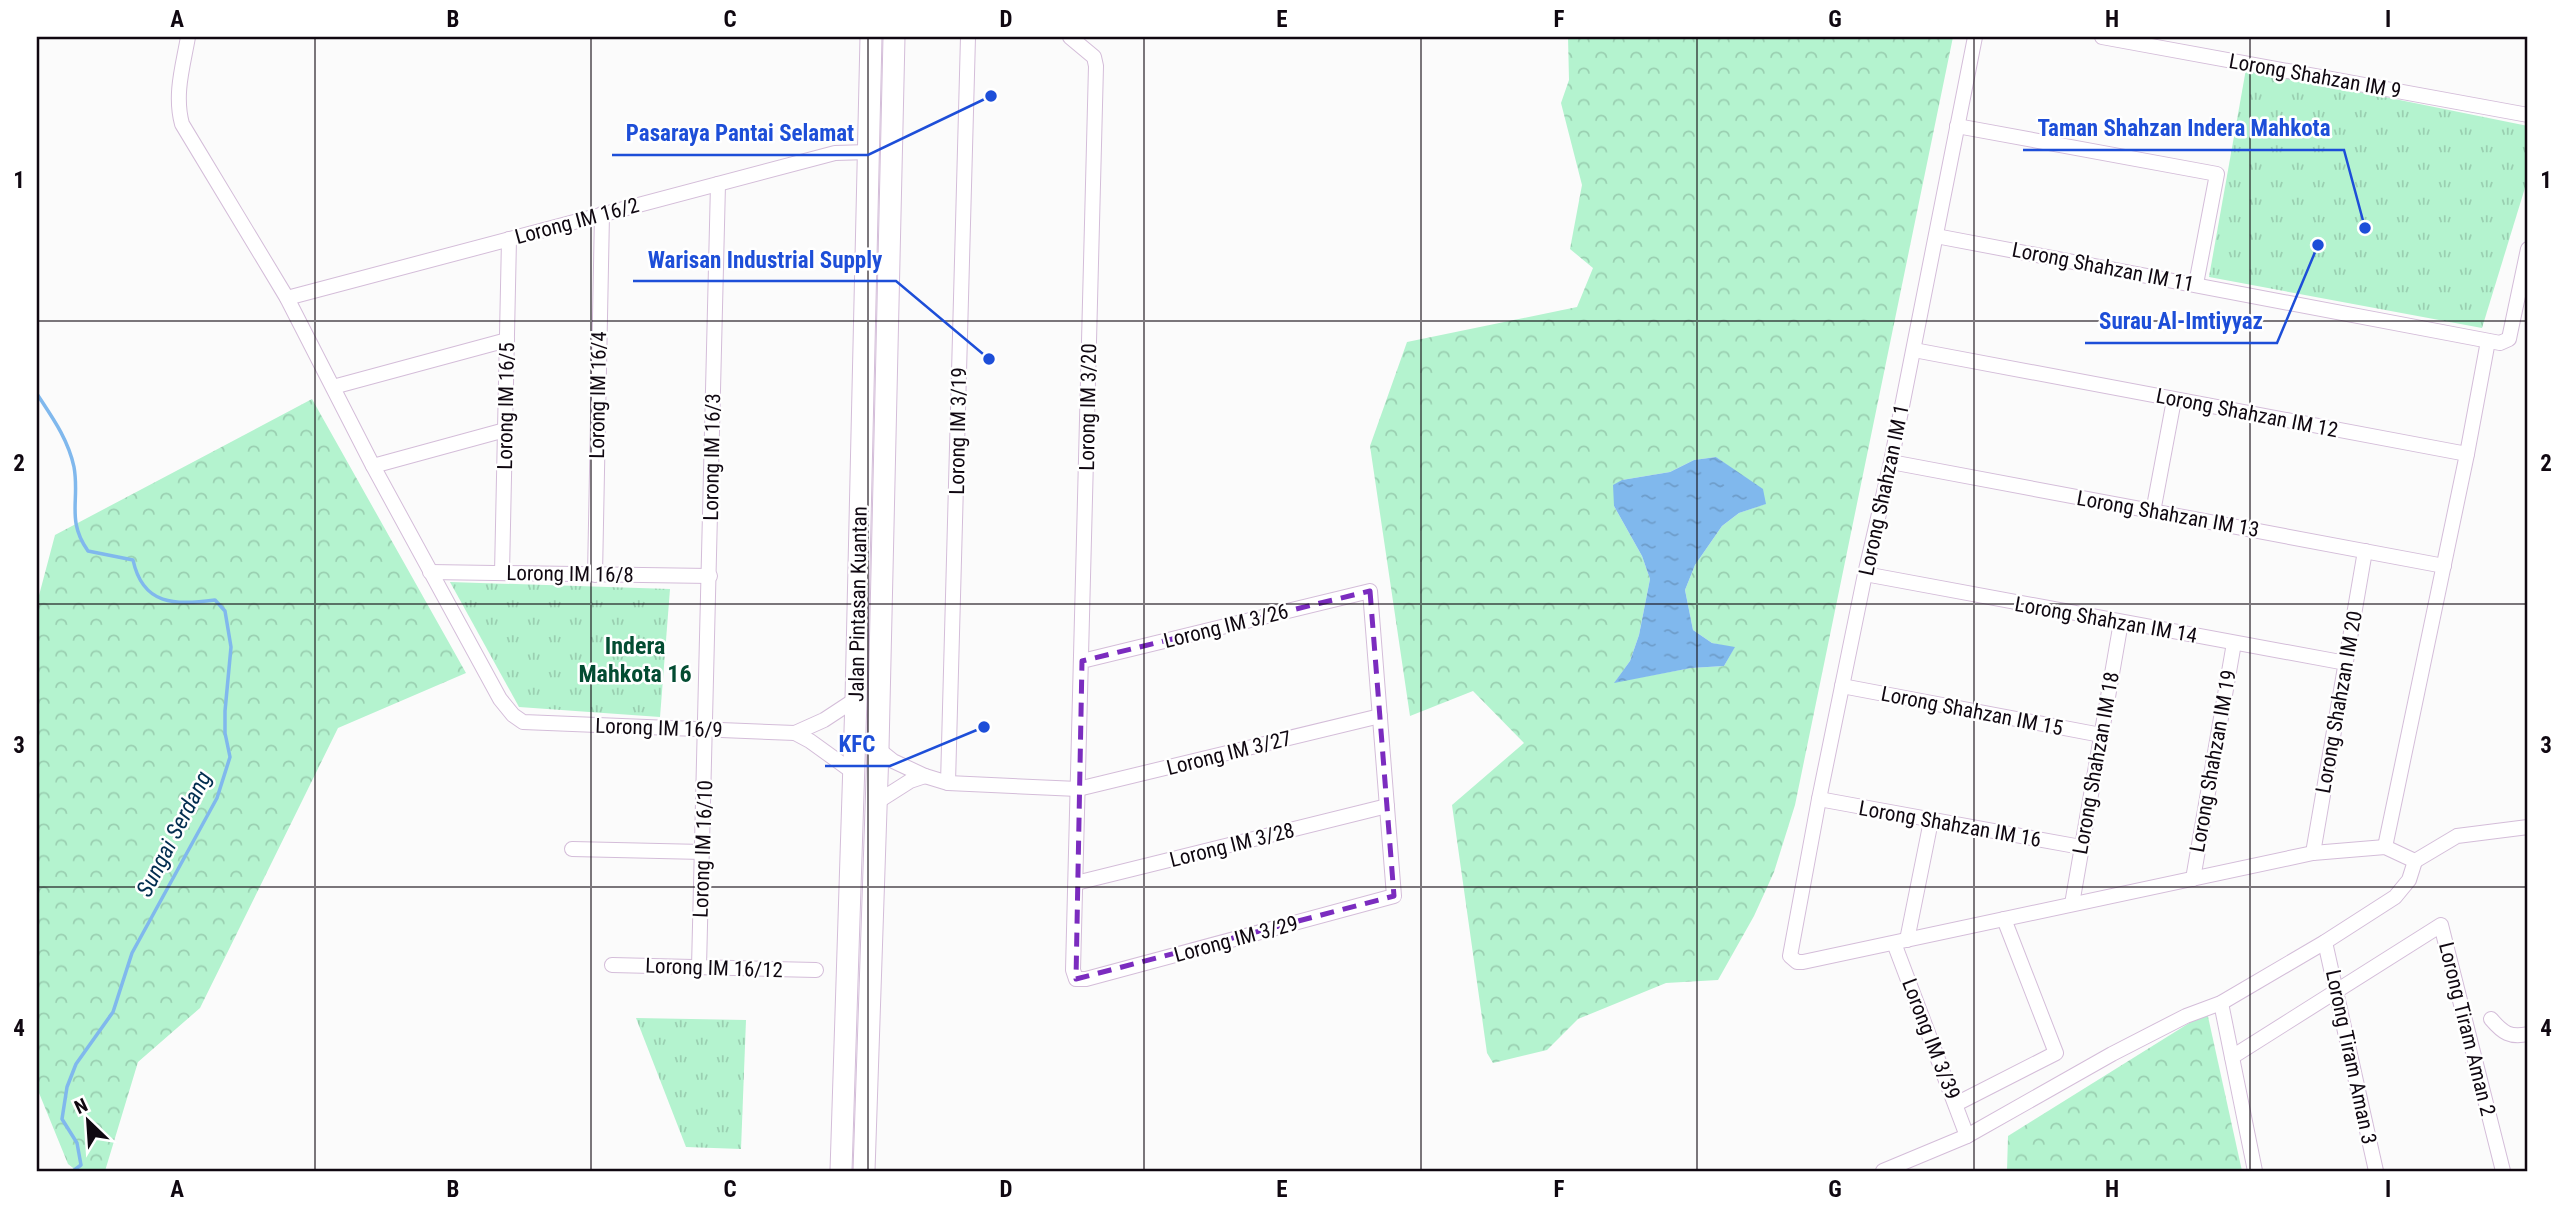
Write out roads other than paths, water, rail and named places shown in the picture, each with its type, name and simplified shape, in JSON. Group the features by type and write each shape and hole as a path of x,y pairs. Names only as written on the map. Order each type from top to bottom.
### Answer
{"highway":[{"name":"Jalan Pintasan Kuantan","path":"841,1171 872,37"},
{"name":"Jalan Pintasan Kuantan","path":"864,1171 877,803 894,37"}],"street":[{"path":"188,37 178,94 182,124 287,298 430,572"},
{"name":"Lorong IM 3/19","path":"948,783 968,37"},
{"name":"Lorong IM 3/20","path":"1070,37 1094,57 1096,66 1073,970 1076,979"},
{"name":"Lorong Shahzan IM 1","path":"1900,941 1797,962 1790,956 1819,799 1914,350 1975,37"},
{"name":"Lorong Shahzan IM 9","path":"2102,37 2528,115"},
{"path":"1957,127 2217,174 2196,284"},
{"name":"Lorong IM 16/2","path":"287,298 835,153 869,152"},
{"name":"Lorong IM 16/3","path":"706,730 718,184"},
{"name":"Lorong IM 16/4","path":"594,575 602,215"},
{"name":"Lorong Shahzan IM 11","path":"1936,236 2488,341"},
{"name":"Lorong IM 16/5","path":"502,573 509,239"},
{"path":"2385,847 2488,341 2500,343 2509,339 2528,249"},
{"path":"333,387 507,340"},
{"name":"Lorong Shahzan IM 12","path":"1914,350 2467,454"},
{"path":"2153,512 2174,400"},
{"path":"373,466 505,430"},
{"name":"Lorong Shahzan IM 13","path":"1891,462 2444,566"},
{"name":"Lorong Shahzan IM 20","path":"2313,853 2365,551"},
{"name":"Lorong IM 16/9","path":"430,572 500,699 513,715 523,722 795,733 824,720 856,699"},
{"name":"Lorong IM 16/8","path":"430,572 710,576"},
{"name":"Lorong Shahzan IM 14","path":"1865,574 2346,663"},
{"name":"Lorong IM 3/26","path":"1082,661 1370,591 1380,716"},
{"name":"Lorong Shahzan IM 18","path":"2072,904 2121,622"},
{"name":"Lorong Shahzan IM 19","path":"2193,879 2234,643"},
{"name":"Lorong Shahzan IM 15","path":"1842,686 2101,735"},
{"path":"1380,716 1387,806"},
{"name":"Lorong IM 3/27","path":"878,749 893,761 948,783 1078,789 1380,716"},
{"name":"Lorong IM 16/10","path":"699,967 706,730"},
{"path":"795,733 853,772"},
{"path":"877,803 911,781 925,776"},
{"name":"Lorong Shahzan IM 16","path":"1819,799 2081,847"},
{"name":"Lorong IM 3/28","path":"1076,883 1387,806"},
{"name":"Lorong IM 3/29","path":"1076,979 1394,896 1387,806"},
{"path":"1931,821 1900,941 2313,853 2385,847 2415,861"},
{"path":"1883,1171 1967,1136 2186,1016 2221,1003 2395,897 2409,880 2415,861 2457,836 2528,827"},
{"path":"572,849 703,852"},
{"path":"1956,1104 2056,1053 2004,919"},
{"name":"Lorong Tiram Aman 2","path":"2337,990 2441,925 2503,1171"},
{"name":"Lorong IM 3/39","path":"1900,941 1967,1136"},
{"name":"Lorong Tiram Aman 3","path":"2325,942 2376,1171"},
{"name":"Lorong IM 16/12","path":"612,965 816,970"},
{"path":"2232,1057 2337,990"},
{"path":"2221,1003 2255,1171"},
{"path":"2491,1019 2501,1031 2511,1037 2528,1034"}],"water":[{"path":"1716,457 1763,489 1766,504 1739,513 1722,526 1695,565 1685,590 1693,630 1712,643 1735,647 1724,666 1691,668 1614,683 1630,661 1639,635 1650,579 1642,556 1614,506 1613,485 1622,480 1670,472 1694,460"}],"waterway":[{"name":"Sungai Serdang","path":"37,394 68,447 74,467 75,520 81,540 88,551 133,560 144,586 163,599 174,602 215,600 225,611 231,647 225,711 225,733 230,757 217,798 132,953 113,1012 76,1064 67,1087 62,1119 77,1143 81,1165 73,1171"}],"place":[{"name":"Pasaraya Pantai Selamat","path":"991,96"},
{"name":"Taman Shahzan Indera Mahkota","path":"2365,228"},
{"name":"Surau Al-Imtiyyaz","path":"2318,245"},
{"name":"Warisan Industrial Supply","path":"989,359"},
{"name":"KFC","path":"984,727"}],"district":[{"name":"Indera Mahkota 16","path":"635,660"}]}
